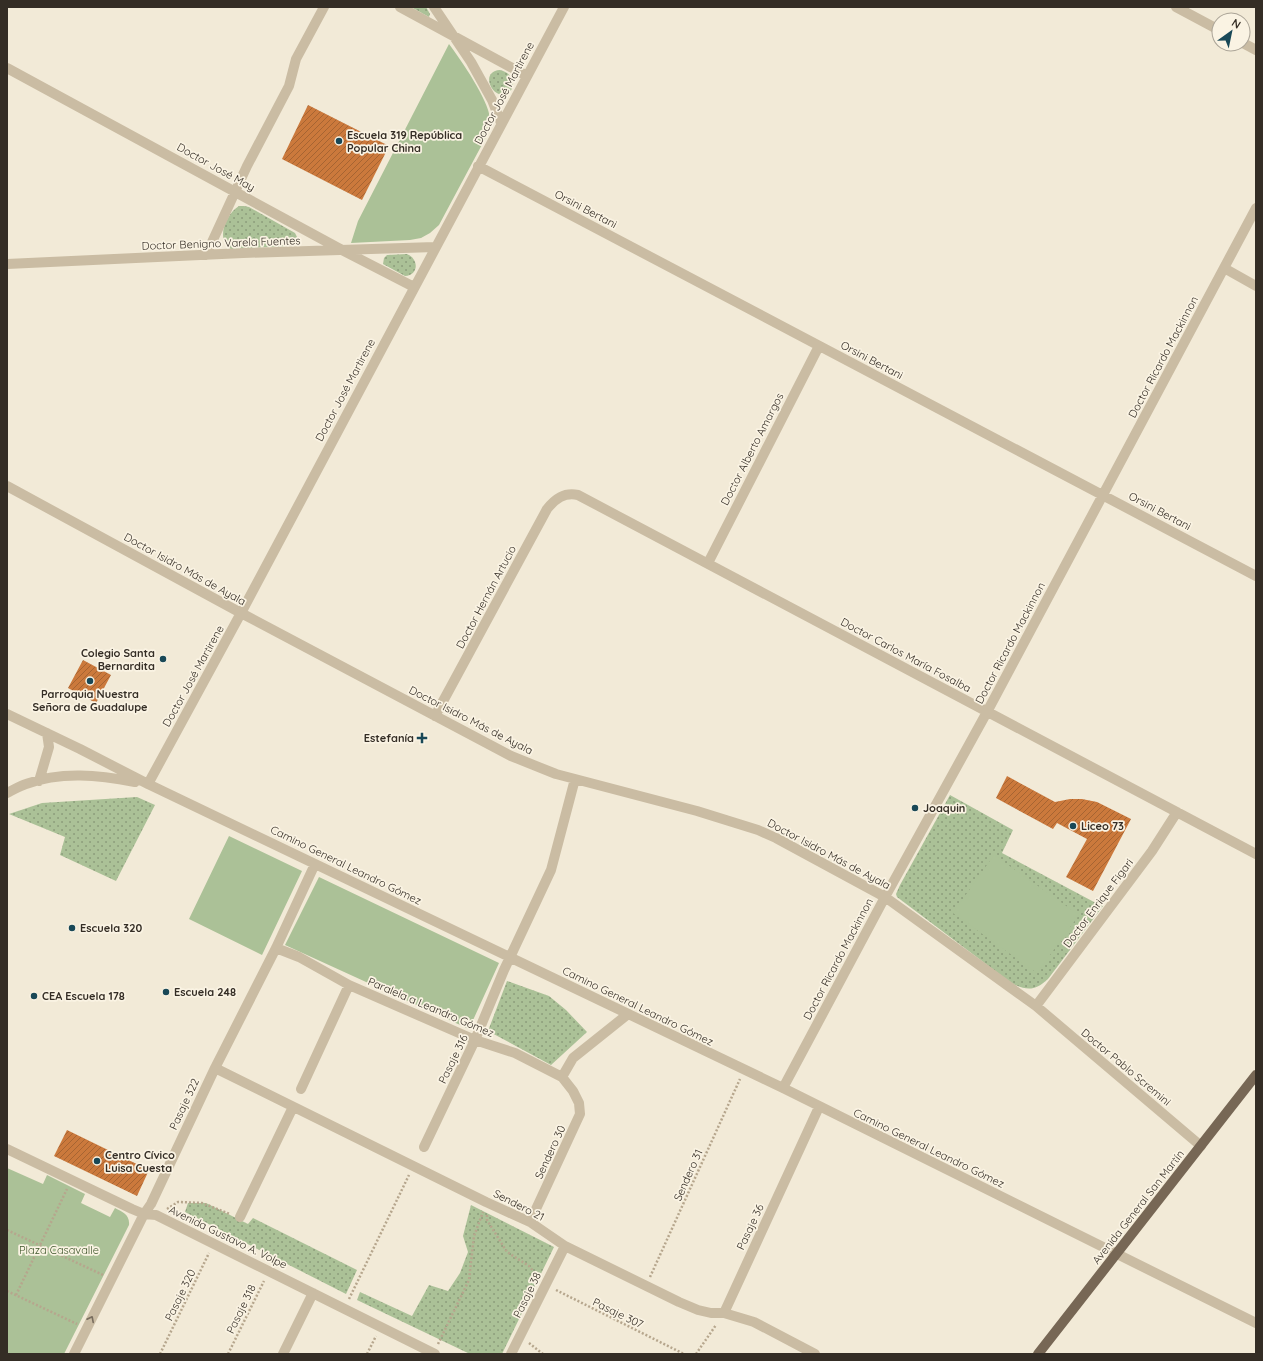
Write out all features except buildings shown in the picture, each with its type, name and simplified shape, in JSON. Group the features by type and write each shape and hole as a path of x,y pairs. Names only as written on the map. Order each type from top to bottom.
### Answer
{"main road":[{"name":"Avenida General San Martín","path":"1038,1354 1256,1075"}],"street":[{"path":"206,255 235,191 289,86 296,59 324,7"},
{"path":"400,7 527,76"},
{"path":"434,7 471,62 492,100 501,123"},
{"name":"Doctor José Martirene","path":"148,784 241,613 564,7"},
{"path":"1176,7 1211,26"},
{"name":"Doctor José May","path":"7,68 342,250 414,287"},
{"name":"Orsini Bertani","path":"478,166 1103,494 1256,576"},
{"name":"Doctor Ricardo Mackinnon","path":"782,1088 987,712 1256,208"},
{"name":"Doctor Benigno Varela Fuentes","path":"7,264 435,247"},
{"path":"1224,268 1256,286"},
{"name":"Doctor Alberto Amargos","path":"708,563 819,346"},
{"name":"Doctor Isidro Más de Ayala","path":"7,486 241,613 511,756 538,767 575,779 697,811 758,830 776,838 885,897 1036,1006"},
{"name":"Doctor Carlos María Fosalba","path":"564,495 570,493 578,495 1256,854"},
{"name":"Doctor Hernán Artucio","path":"435,716 547,509 551,504 564,495"},
{"name":"Camino General Leandro Gómez","path":"7,714 148,784 782,1088 1256,1323"},
{"path":"39,781 49,747 47,733"},
{"path":"7,794 26,784 50,778 74,775 110,777 148,784"},
{"name":"Pasaje 316","path":"424,1147 475,1040 510,957 551,870 575,779"},
{"name":"Doctor Enrique Figari","path":"1036,1006 1152,851 1176,812"},
{"name":"Pasaje 322","path":"74,1354 144,1214 151,1204 215,1068 276,948 315,864"},
{"name":"Paralela a Leandro Gómez","path":"276,948 299,958 349,985 475,1040 515,1053 562,1077 573,1091"},
{"path":"302,1089 349,985"},
{"name":"Doctor Pablo Scremini","path":"1036,1006 1201,1146"},
{"path":"562,1077 572,1058 628,1014"},
{"name":"Sendero 21","path":"215,1068 486,1202 530,1222 565,1246 646,1286 698,1310 711,1313 724,1313 754,1322 815,1354"},
{"name":"Sendero 30","path":"530,1222 580,1114 579,1103 573,1091"},
{"path":"240,1217 293,1107"},
{"name":"Pasaje 36","path":"724,1313 819,1107"},
{"name":"Avenida Gustavo A. Volpe","path":"7,1149 144,1214 156,1215 435,1354"},
{"name":"Pasaje 38","path":"511,1354 565,1246"},
{"path":"283,1354 313,1293"}],"path":[{"name":"Sendero 31","path":"646,1286 744,1070"},
{"path":"345,1309 413,1166"},
{"path":"16,1295 71,1180"},
{"path":"156,1215 178,1202 202,1203 240,1217"},
{"path":"486,1202 487,1220 507,1252 529,1266 545,1285"},
{"path":"435,1354 469,1280 474,1236 486,1202"},
{"path":"7,1230 111,1279"},
{"name":"Pasaje 320","path":"160,1354 214,1244"},
{"name":"Pasaje 318","path":"228,1354 269,1271"},
{"name":"Pasaje 307","path":"545,1285 684,1354"},
{"path":"7,1291 86,1328"},
{"path":"696,1354 724,1313"},
{"path":"367,1354 380,1326"},
{"path":"520,1336 543,1354"}],"green space":[{"path":"411,7 426,7 430,14 429,17"},
{"path":"449,44 479,90 488,110 490,123 485,139 439,225 430,233 421,238 410,240 351,243 358,221"},
{"path":"500,70 509,75 513,82 513,87 511,90 502,95 494,90 489,82 491,74 494,71"},
{"path":"239,206 249,207 295,233 297,237 295,244 289,246 231,249 226,245 224,239 224,227 230,215"},
{"path":"407,254 414,259 416,266 413,273 410,275 405,276 383,264 384,258 387,255"},
{"path":"950,795 1013,830 1002,853 1103,906 1048,979 1035,988 1026,988 1011,983 897,897 896,894 900,885"},
{"path":"137,797 155,805 116,881 60,855 65,837 9,814 42,803"},
{"path":"229,836 302,871 262,955 189,919"},
{"path":"994,855 1079,915 1037,973 953,913"},
{"path":"319,877 499,963 469,1029 285,945"},
{"path":"507,981 549,996 566,1010 587,1032 551,1065 488,1031"},
{"name":"Plaza Casavalle","path":"7,1168 43,1184 47,1175 85,1194 81,1203 110,1217 115,1208 127,1216 129,1222 129,1225 64,1354 7,1354"},
{"path":"188,1203 206,1203 248,1224 253,1218 357,1270 346,1294 185,1212"},
{"path":"471,1205 554,1247 502,1354 470,1354 357,1300 360,1292 412,1316 429,1285 448,1291 460,1273 468,1252 463,1236"}],"place":[{"name":"Escuela 319 República Popular China","path":"339,141"},
{"name":"Colegio Santa Bernardita","path":"163,659"},
{"name":"Parroquia Nuestra Señora de Guadalupe","path":"90,681"},
{"name":"Estefanía","path":"422,738"},
{"name":"Joaquin","path":"915,808"},
{"name":"Liceo 73","path":"1073,826"},
{"name":"Escuela 320","path":"72,928"},
{"name":"Escuela 248","path":"166,992"},
{"name":"CEA Escuela 178","path":"34,996"},
{"name":"Centro Cívico Luisa Cuesta","path":"97,1161"}]}
